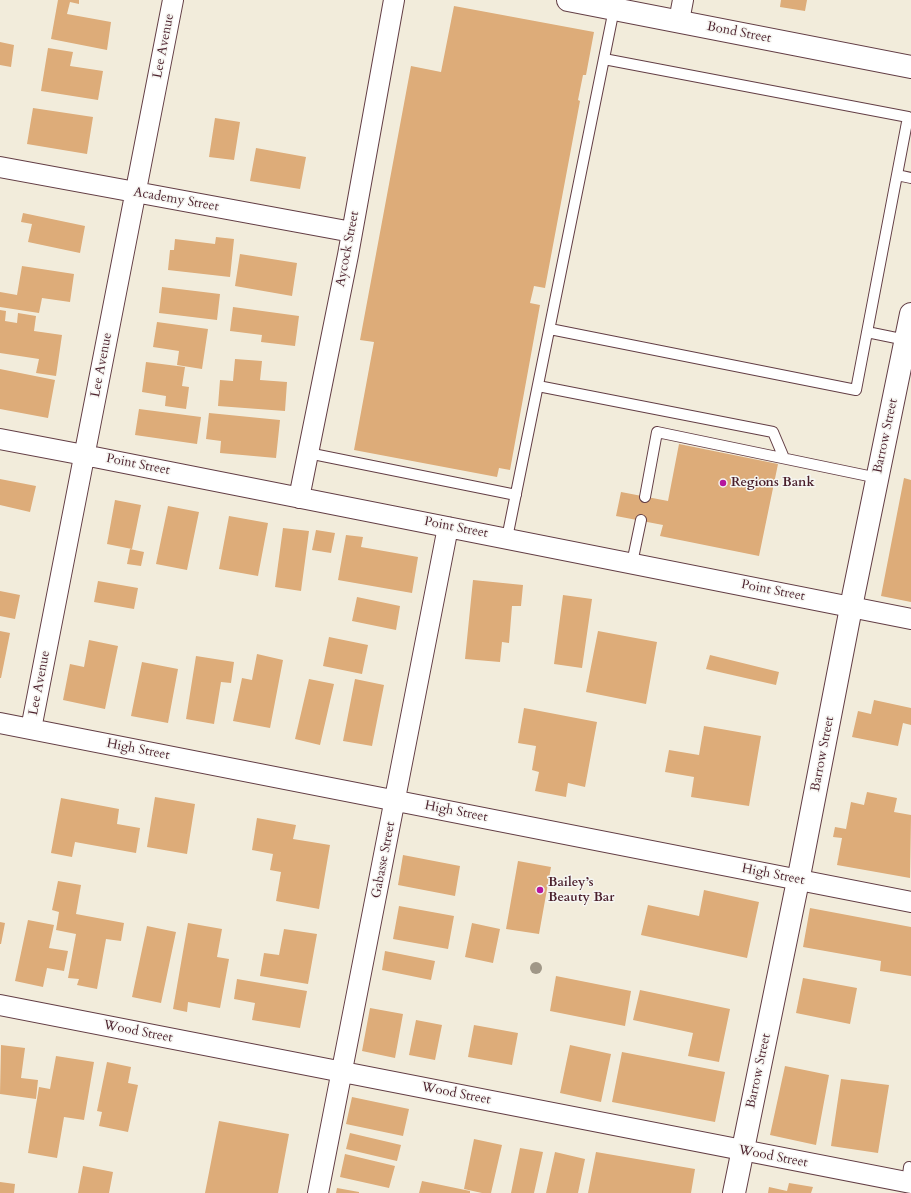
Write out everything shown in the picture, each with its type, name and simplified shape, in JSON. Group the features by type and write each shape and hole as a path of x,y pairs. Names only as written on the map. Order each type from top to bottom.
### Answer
{"main road":[{"name":"Bond Street","path":"568,0 911,67"},
{"name":"Barrow Street","path":"734,1193 798,880 851,607 908,340 911,314"}],"street":[{"name":"Lee Avenue","path":"31,729 172,0"},
{"name":"Aycock Street","path":"300,498 352,232 394,0"},
{"path":"679,21 683,0"},
{"name":"Academy Street","path":"0,167 352,232"},
{"name":"Point Street","path":"0,439 911,619"},
{"name":"Gabasse Street","path":"318,1193 448,527"},
{"name":"High Street","path":"0,723 911,902"},
{"name":"Wood Street","path":"0,1005 743,1151 909,1178"}],"lane":[{"path":"507,538 614,9"},
{"path":"550,329 856,390 908,117 604,59"},
{"path":"897,175 911,178"},
{"path":"867,332 908,340"},
{"path":"538,386 773,432 784,458"},
{"path":"645,497 658,432 878,478"},
{"path":"308,454 516,495"},
{"path":"632,563 641,520"}],"building":[{"path":"58,0 79,0 79,4 70,2 67,14 111,22 107,50 51,39"},
{"path":"781,0 807,0 805,11 780,7"},
{"path":"454,6 594,32 586,75 583,75 578,100 580,101 545,288 534,286 530,303 540,305 510,470 499,468 497,477 354,450 374,342 360,340 411,66 441,72"},
{"path":"0,42 14,45 11,67 0,65"},
{"path":"48,48 73,52 70,66 103,71 98,100 41,91"},
{"path":"33,108 93,117 87,154 27,144"},
{"path":"215,118 240,122 234,160 209,157"},
{"path":"256,148 306,157 300,189 250,181"},
{"path":"23,213 85,226 80,253 28,242 32,224 21,222"},
{"path":"216,237 234,239 230,277 168,270 170,250 174,250 175,239 215,244"},
{"path":"240,254 297,263 292,296 235,286"},
{"path":"22,266 74,274 70,302 42,298 39,313 0,307 0,292 17,295"},
{"path":"162,287 220,294 217,320 159,313"},
{"path":"233,307 299,316 295,346 261,342 262,335 230,331"},
{"path":"0,310 6,311 5,321 17,323 18,313 36,316 34,331 62,335 56,376 36,373 39,359 0,353"},
{"path":"157,322 208,329 202,369 177,365 179,351 153,347"},
{"path":"235,359 262,361 260,380 287,382 285,411 218,406 220,380 233,381"},
{"path":"146,362 185,367 182,386 189,387 186,409 165,406 166,396 142,392"},
{"path":"0,369 55,380 48,418 0,409"},
{"path":"139,409 201,417 197,444 135,435"},
{"path":"209,413 280,420 276,458 220,453 221,441 206,439"},
{"name":"Regions Bank","path":"679,444 778,464 759,556 660,536 663,525 616,516 621,492 668,501"},
{"path":"904,478 911,480 911,602 881,596"},
{"path":"0,479 36,486 30,512 0,505"},
{"path":"115,500 141,505 132,549 107,544"},
{"path":"168,506 199,512 187,570 156,564"},
{"path":"229,516 268,523 258,576 219,569"},
{"path":"283,528 309,531 301,591 275,587"},
{"path":"316,530 335,533 331,553 312,550"},
{"path":"346,535 363,537 361,547 418,557 412,593 338,580"},
{"path":"130,549 144,552 141,566 127,564"},
{"path":"473,580 523,585 521,606 512,606 509,643 502,642 500,662 465,659"},
{"path":"98,581 138,588 134,609 94,602"},
{"path":"0,591 20,595 15,619 0,616"},
{"path":"563,595 592,599 582,668 554,664"},
{"path":"357,597 400,606 396,630 352,621"},
{"path":"0,631 10,633 1,678 0,678"},
{"path":"598,631 657,642 646,704 586,692"},
{"path":"329,637 368,645 362,674 323,666"},
{"path":"89,640 118,646 105,709 63,700 70,664 84,667"},
{"path":"257,654 283,660 270,728 233,721 242,678 252,680"},
{"path":"710,655 779,672 776,685 706,669"},
{"path":"196,656 234,662 231,683 221,682 214,724 186,719"},
{"path":"142,662 178,669 168,723 131,716"},
{"path":"309,679 334,684 320,745 295,739"},
{"path":"355,679 384,685 372,746 343,741"},
{"path":"874,700 911,708 911,725 903,723 898,746 852,737 858,711 871,714"},
{"path":"524,708 597,722 585,787 568,783 566,797 535,791 539,772 532,770 536,746 518,743"},
{"path":"704,726 761,736 749,806 691,797 694,777 665,772 669,750 699,755"},
{"path":"867,792 897,798 894,812 911,815 910,878 837,865 842,838 833,837 835,827 846,829 851,802 864,805"},
{"path":"155,797 195,804 187,854 147,847"},
{"path":"61,798 119,809 117,824 140,828 136,853 75,842 72,857 51,853"},
{"path":"257,818 296,825 293,839 330,845 319,909 276,901 281,872 270,870 273,854 252,850"},
{"path":"403,855 460,866 455,896 398,885"},
{"path":"518,861 551,867 539,934 506,929"},
{"path":"58,881 81,885 76,914 124,923 121,941 106,939 97,989 77,985 79,979 68,978 76,934 56,930 59,912 52,910"},
{"path":"704,890 759,902 747,958 641,935 648,905 699,916"},
{"path":"399,906 454,916 448,949 393,939"},
{"path":"810,908 911,927 911,976 880,971 881,961 803,947"},
{"path":"28,920 54,925 49,948 68,951 64,971 47,968 43,987 15,981"},
{"path":"0,922 5,923 1,944 0,944"},
{"path":"188,923 222,929 217,957 229,959 220,1008 188,1002 187,1012 173,1009"},
{"path":"472,923 500,929 493,963 465,957"},
{"path":"147,926 176,932 161,1003 132,997"},
{"path":"284,929 317,934 308,984 260,976 264,953 279,955"},
{"path":"385,951 435,961 431,980 382,970"},
{"path":"556,976 631,991 625,1026 550,1011"},
{"path":"803,978 857,988 850,1024 796,1013"},
{"path":"237,979 307,991 300,1028 252,1020 255,1003 234,999"},
{"path":"640,990 730,1009 719,1062 688,1056 693,1033 633,1020"},
{"path":"370,1008 403,1014 395,1058 362,1051"},
{"path":"416,1020 442,1025 435,1060 409,1055"},
{"path":"474,1025 518,1033 512,1065 468,1057"},
{"path":"1,1045 25,1048 21,1078 38,1080 36,1099 0,1094"},
{"path":"570,1045 611,1054 601,1102 560,1093"},
{"path":"622,1052 725,1072 715,1122 612,1102"},
{"path":"56,1056 94,1062 84,1120 64,1117 57,1158 28,1153 39,1087 50,1089"},
{"path":"107,1062 131,1067 128,1083 138,1085 128,1132 99,1126 102,1112 97,1111"},
{"path":"785,1066 829,1075 816,1145 770,1135"},
{"path":"841,1079 889,1085 878,1153 831,1146"},
{"path":"352,1097 409,1109 403,1136 346,1124"},
{"path":"219,1121 289,1134 278,1193 205,1193"},
{"path":"350,1133 401,1145 397,1161 346,1149"},
{"path":"474,1139 502,1145 491,1193 482,1193 464,1189"},
{"path":"520,1148 543,1152 534,1193 511,1193"},
{"path":"555,1152 585,1159 578,1193 546,1193"},
{"path":"596,1152 695,1169 691,1193 588,1193"},
{"path":"345,1154 395,1166 389,1188 340,1177"},
{"path":"83,1166 113,1172 109,1193 78,1193"},
{"path":"422,1181 470,1191 470,1193 419,1193"},
{"path":"0,1182 15,1184 14,1193 0,1193"},
{"path":"789,1183 813,1187 811,1193 768,1193 769,1187 787,1191"},
{"path":"337,1188 359,1192 359,1193 336,1193"}],"place":[{"name":"Regions Bank","path":"723,483"},
{"name":"Bailey’s Beauty Bar","path":"540,890"}]}
